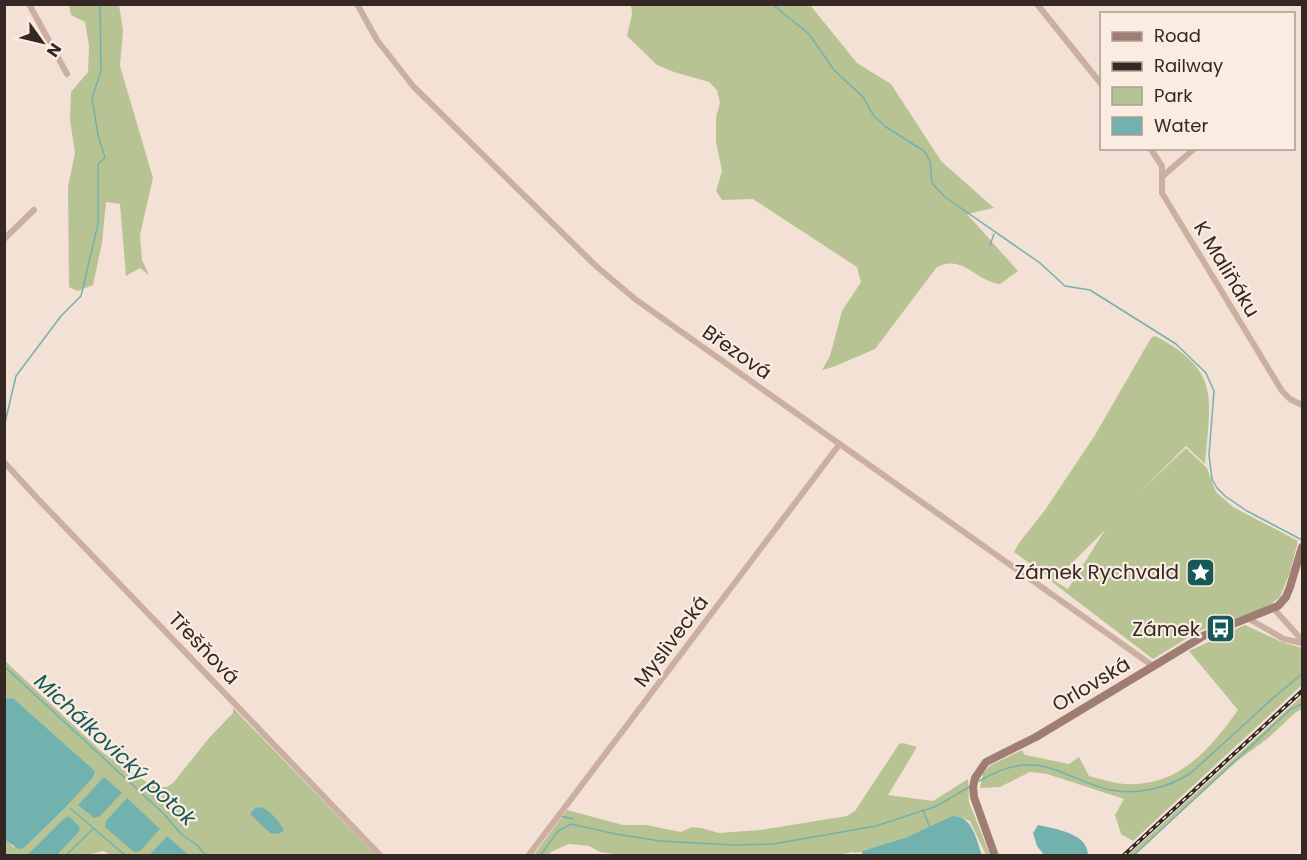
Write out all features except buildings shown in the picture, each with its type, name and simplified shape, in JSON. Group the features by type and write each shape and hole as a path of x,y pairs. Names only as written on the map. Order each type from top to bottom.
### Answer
{"main road":[{"path":"1274,609 1284,600 1288,592 1302,547"},
{"name":"Orlovská","path":"995,855 982,823 974,783 986,762 1036,737 1205,635 1274,609"}],"street":[{"path":"29,4 67,74"},
{"name":"Březová","path":"357,4 377,40 413,86 596,266 635,299 1153,666"},
{"path":"1037,4 1100,85"},
{"name":"K Maliňáku","path":"1151,150 1161,166 1162,193 1282,391 1290,399 1302,405"},
{"path":"1163,176 1193,150"},
{"path":"4,239 34,210"},
{"name":"Myslivecká","path":"528,855 839,445"},
{"name":"Třešňová","path":"4,462 381,855"},
{"path":"1274,609 1302,642"},
{"path":"1249,619 1284,639 1302,642"}],"green space":[{"path":"69,5 119,5 123,30 120,66 153,178 140,235 142,260 149,275 140,268 126,276 120,204 106,202 102,243 93,285 78,291 69,287 68,187 75,153 70,120 71,92 88,72 89,46 85,22 71,15"},
{"path":"631,5 810,5 857,63 891,84 941,161 994,208 967,214 1018,271 1000,284 991,282 962,266 946,264 937,267 875,349 822,370 830,356 842,311 861,282 857,267 753,199 722,200 716,191 722,171 716,142 716,117 720,103 717,90 709,82 657,65 627,36 632,14"},
{"path":"1155,336 1177,349 1192,362 1202,375 1207,389 1209,422 1205,464 1186,446 1141,491 1186,448 1207,468 1216,492 1233,507 1298,541 1290,572 1280,597 1267,607 1199,631 1153,659 1014,552 1095,435 1151,338","holes":["1105,530 1068,589 1055,580"]},
{"path":"1245,625 1282,642 1302,648 1302,685 1133,841 1121,834 1115,815 1124,799 1047,774 1030,772 1000,787 980,788 983,773 991,765 1022,750 1025,755 1069,764 1079,757 1089,776 1125,784 1162,779 1177,772 1204,751 1238,710 1189,651"},
{"path":"4,660 102,752 154,787 167,787 173,783 209,738 233,713 233,708 376,855 189,855 167,836 149,855 111,855 103,851 87,855 57,855 79,832 80,827 69,816 64,818 27,855 5,855 5,839 13,847 24,848 67,806 95,771 13,698 5,699"},
{"path":"1302,696 1302,709 1237,761 1134,855 1128,855"},
{"path":"899,744 917,747 888,795 933,801 968,779 969,802 990,855 986,855 970,821 957,816 907,837 862,852 838,855 629,856 600,852 589,846 569,844 547,855 533,856 567,810 623,825 646,825 681,832 692,827 719,833 760,830 847,816 855,811"}],"water":[{"path":"13,698 95,771 93,777 67,806 24,848 18,849 4,839 5,699"},
{"path":"104,777 122,793 100,816 94,818 78,805"},
{"path":"127,798 160,829 140,851 134,852 105,827 106,821"},
{"path":"262,807 272,814 282,826 284,830 279,834 270,833 250,814 255,808"},
{"path":"69,816 80,827 79,832 57,855 27,855 64,818"},
{"path":"953,816 960,817 969,824 982,855 862,855 862,851 907,837"},
{"path":"1038,825 1061,830 1077,837 1087,848 1088,855 1044,855 1037,846 1033,833"},
{"path":"167,836 189,855 149,855"}],"waterway":[{"path":"4,427 16,376 61,316 81,296 98,224 98,164 105,158 98,135 92,98 101,71 100,4"},
{"path":"772,4 809,34 834,70 863,97 874,116 886,127 924,151 930,161 932,183 945,197 1040,263 1065,286 1090,290 1176,344 1206,373 1214,391 1209,455 1212,479 1217,488 1247,511 1302,540"},
{"path":"990,245 994,234"},
{"name":"Michálkovický potok","path":"4,666 164,814 182,835 197,845 206,856"},
{"path":"979,781 1004,770 1031,765 1052,769 1111,790 1142,791 1173,783 1191,773 1302,674"},
{"path":"1133,856 1291,709 1302,704"},
{"path":"540,856 558,831 571,824 660,841 734,845 773,844 876,826 937,806 969,787"},
{"path":"70,808 126,856"},
{"path":"923,810 930,828"},
{"name":"Michálkovický potok","path":"561,816 573,819"},
{"path":"65,856 93,829"}],"railway":[{"path":"1123,856 1302,691"}],"place":[{"name":"Zámek Rychvald","path":"1200,572"},
{"name":"Zámek","path":"1221,629"}]}
